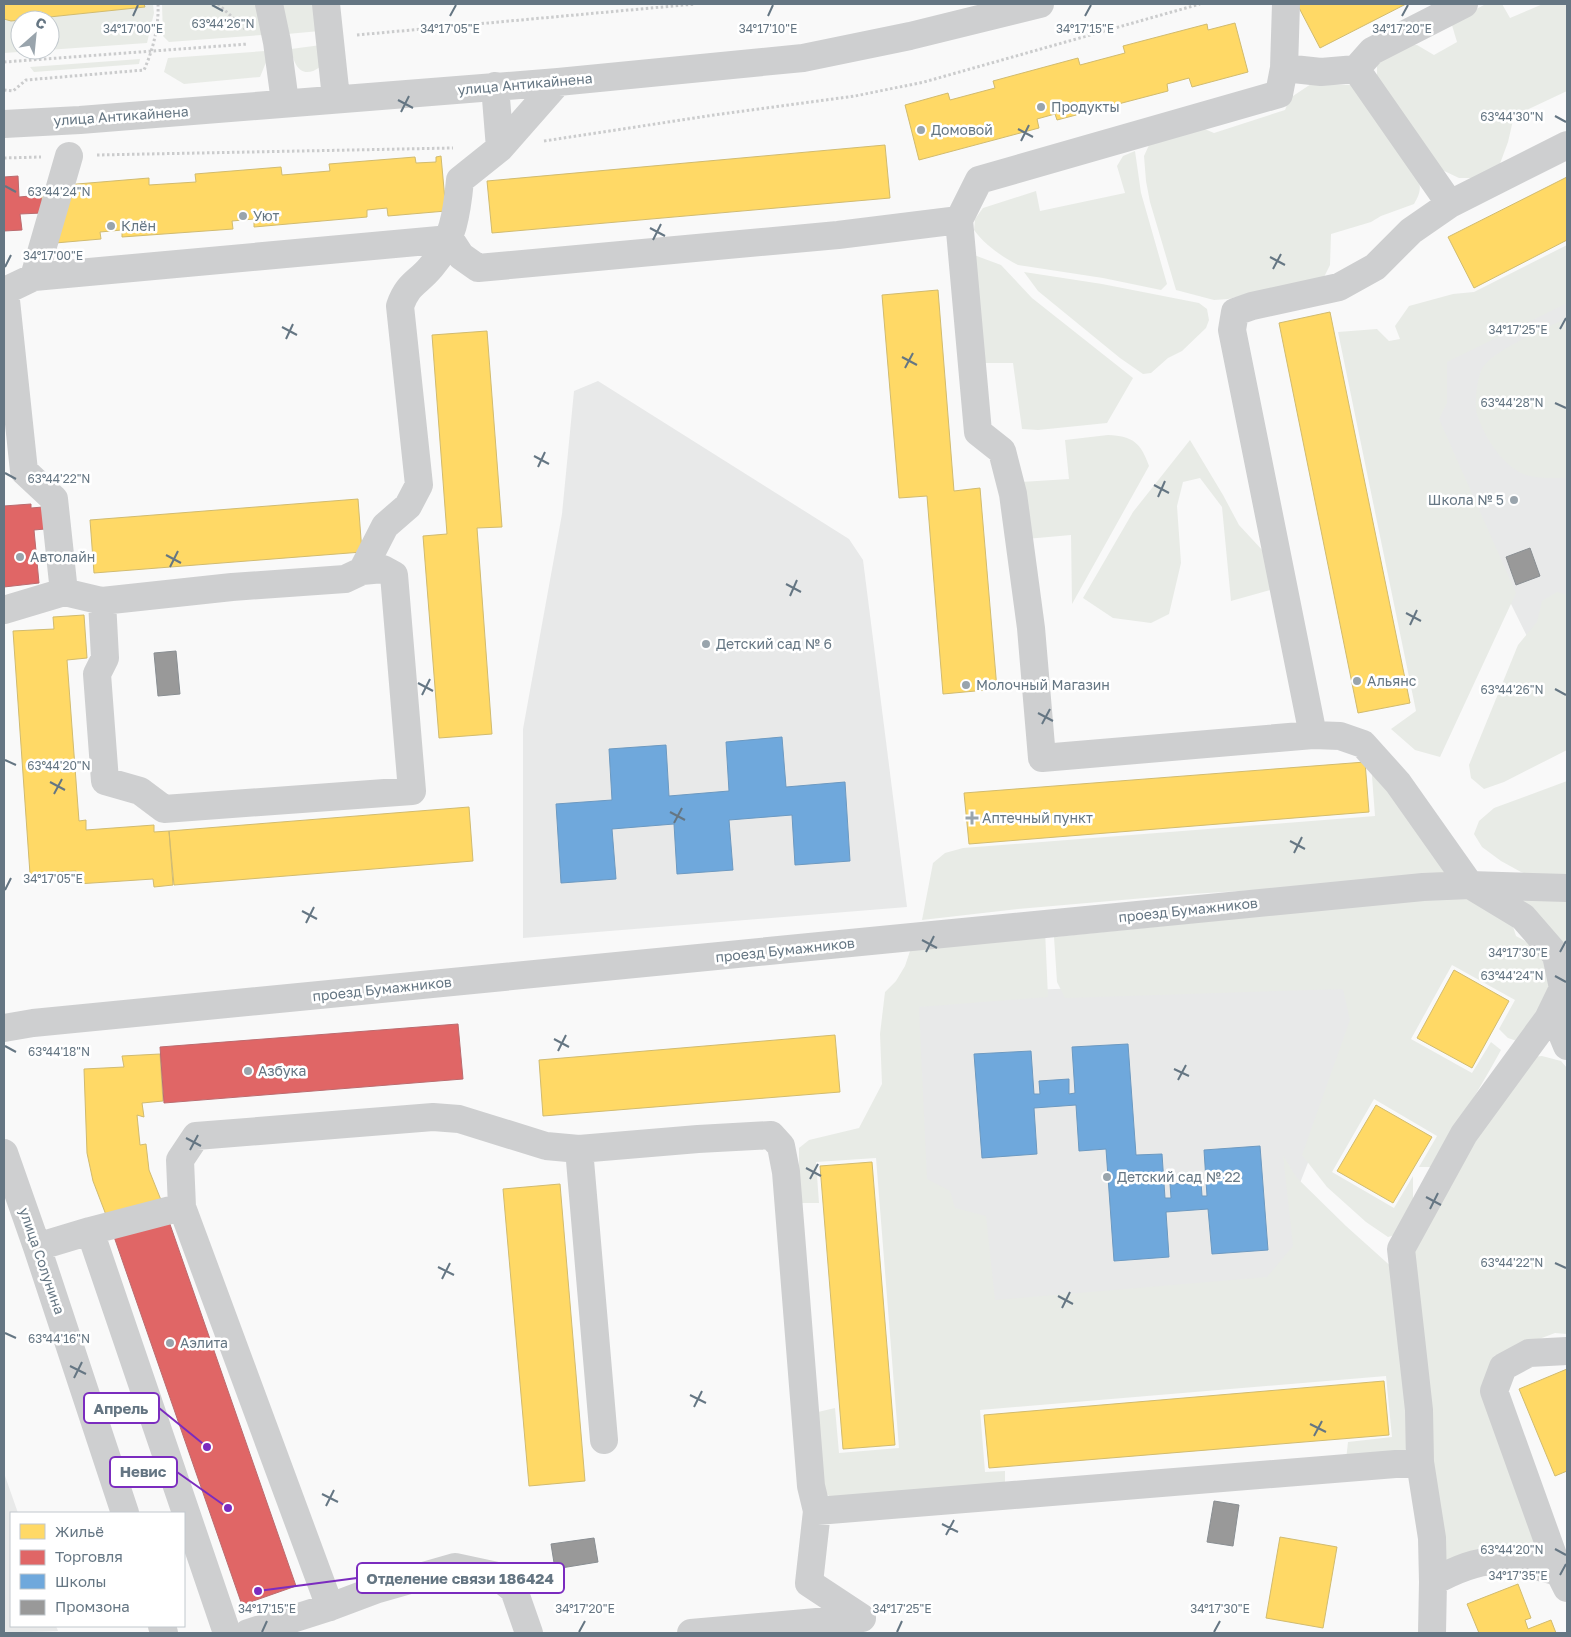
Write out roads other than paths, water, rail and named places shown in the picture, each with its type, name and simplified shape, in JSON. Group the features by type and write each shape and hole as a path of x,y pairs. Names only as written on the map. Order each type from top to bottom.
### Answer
{"street":[{"path":"269,4 277,42 284,102"},
{"path":"326,4 336,98"},
{"name":"улица Антикайнена","path":"4,124 80,120 284,102 558,82 802,58 910,36 1040,4"},
{"path":"1286,4 1284,68 1279,94 979,180 959,220 978,432 1002,451 1013,494 1031,628 1042,758 1314,735 1340,736 1363,744 1398,783 1470,886 1522,917 1556,955 1563,988 1561,1030 1464,1134 1401,1250 1419,1410 1420,1462 1432,1538 1434,1582 1432,1633"},
{"path":"1284,68 1321,72 1356,69 1372,51 1464,4"},
{"path":"1356,69 1450,204"},
{"path":"362,571 385,526 408,506 419,486 400,306 404,294 412,284 431,268 450,239 458,210 460,180 500,148 558,82"},
{"path":"495,86 500,148"},
{"path":"1314,735 1232,330 1235,312 1252,306 1338,287 1375,267 1411,231 1450,204 1567,145"},
{"path":"34,277 69,156"},
{"path":"450,239 461,256 478,268 838,235 959,220"},
{"path":"64,592 54,499 24,471 5,292 34,277 450,239"},
{"path":"4,610 64,592 102,601 232,587 345,578 362,571 383,569 394,575 412,791 164,809 140,791 105,781 97,674 105,658 102,601"},
{"name":"проезд Бумажников","path":"4,1028 33,1023 1403,889 1470,886 1567,888"},
{"path":"330,1607 182,1207 180,1160 196,1136 433,1116 459,1119 546,1146 579,1149 771,1135 781,1146 786,1172 811,1486 817,1511 809,1583 862,1626"},
{"path":"579,1149 604,1440"},
{"name":"улица Солунина","path":"4,1153 38,1247 125,1512"},
{"path":"38,1247 182,1207"},
{"path":"90,1231 227,1633"},
{"path":"1565,1576 1494,1391 1503,1367 1529,1353 1567,1351"},
{"path":"817,1511 1420,1462"},
{"path":"1434,1582 1478,1562 1500,1560 1530,1564 1565,1576"},
{"path":"248,1633 330,1607 378,1589 456,1567 497,1576 514,1590 530,1633"},
{"path":"691,1633 862,1626"}],"place":[{"name":"Продукты","path":"1041,107"},
{"name":"Домовой","path":"921,130"},
{"name":"Уют","path":"243,216"},
{"name":"Клён","path":"111,226"},
{"name":"Школа № 5","path":"1514,500"},
{"name":"Автолайн","path":"20,557"},
{"name":"Детский сад № 6","path":"706,644"},
{"name":"Альянс","path":"1357,681"},
{"name":"Молочный Магазин","path":"966,685"},
{"name":"Аптечный пункт","path":"972,818"},
{"name":"Азбука","path":"248,1071"},
{"name":"Детский сад № 22","path":"1107,1177"},
{"name":"Аэлита","path":"170,1343"},
{"name":"Апрель","path":"207,1447"},
{"name":"Невис","path":"228,1508"},
{"name":"Отделение связи 186424","path":"258,1591"}]}
